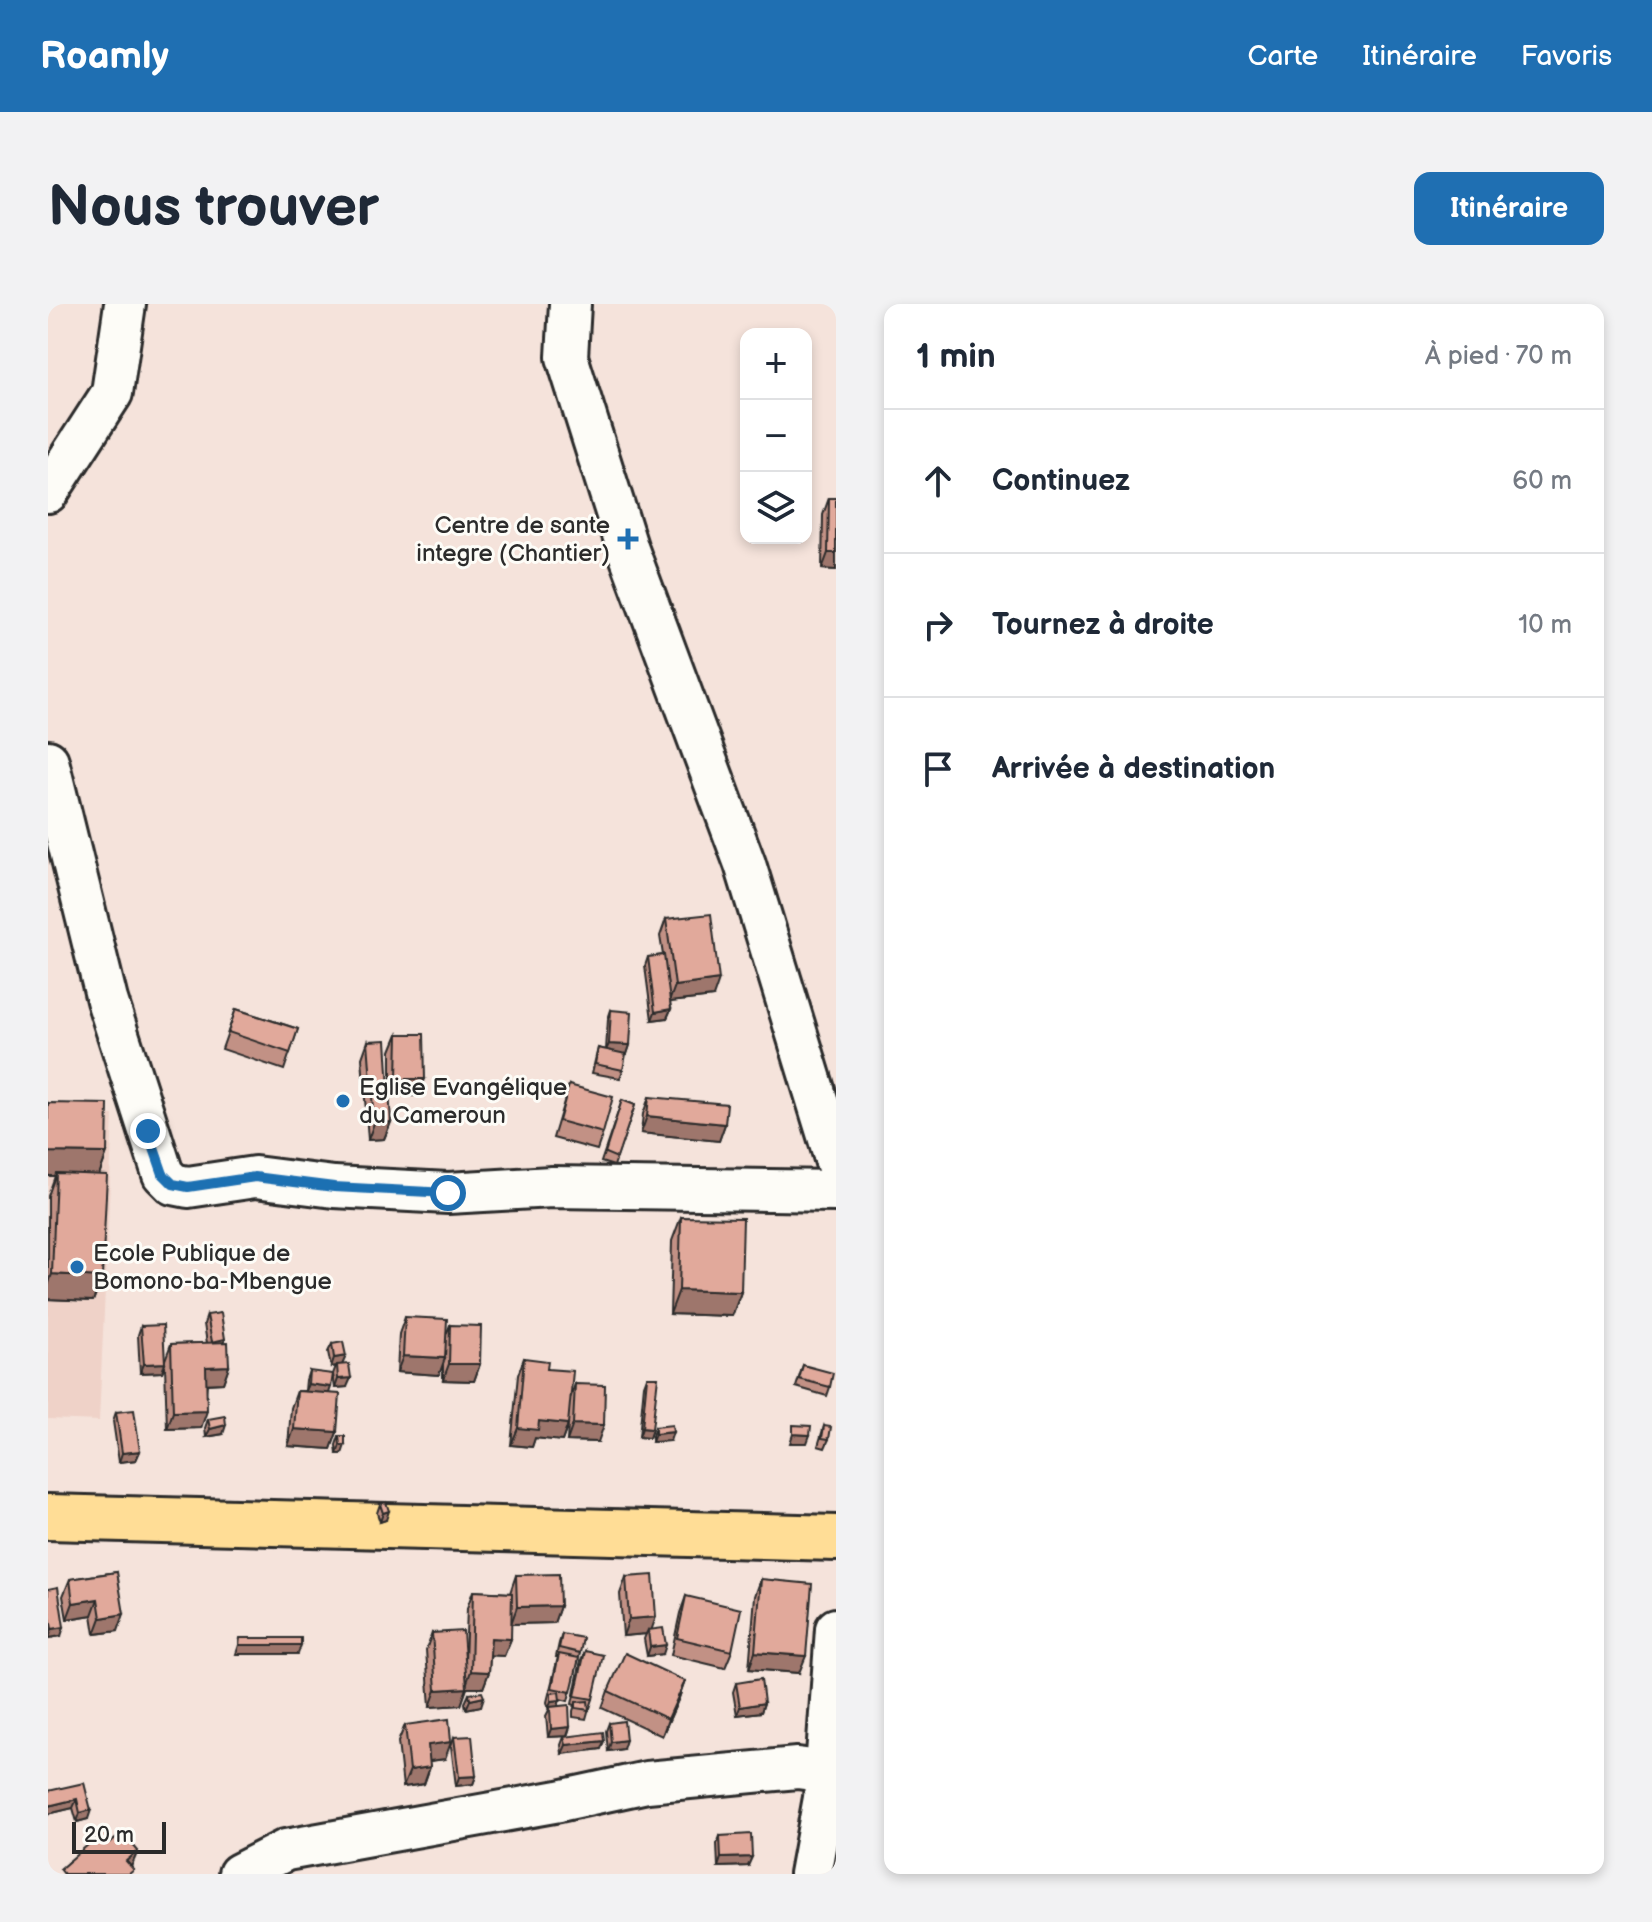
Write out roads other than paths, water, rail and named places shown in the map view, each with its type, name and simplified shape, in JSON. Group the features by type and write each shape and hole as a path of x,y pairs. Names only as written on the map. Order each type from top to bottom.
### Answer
{"highway":[{"path":"48,1517 836,1538"}],"street":[{"path":"48,492 112,393 125,304"},
{"path":"570,304 567,357 628,550 745,864 836,1162"},
{"path":"48,761 107,1000 163,1174 173,1184 188,1187 255,1177 334,1187 448,1193 552,1187 836,1191"},
{"path":"810,1874 831,1773 836,1629"},
{"path":"239,1874 286,1850 647,1782 797,1768 831,1773"}],"place":[{"name":"Centre de sante integre (Chantier)","path":"628,539"},
{"name":"Eglise Evangélique du Cameroun","path":"343,1101"},
{"name":"Ecole Publique de Bomono-ba-Mbengue","path":"77,1267"}]}
